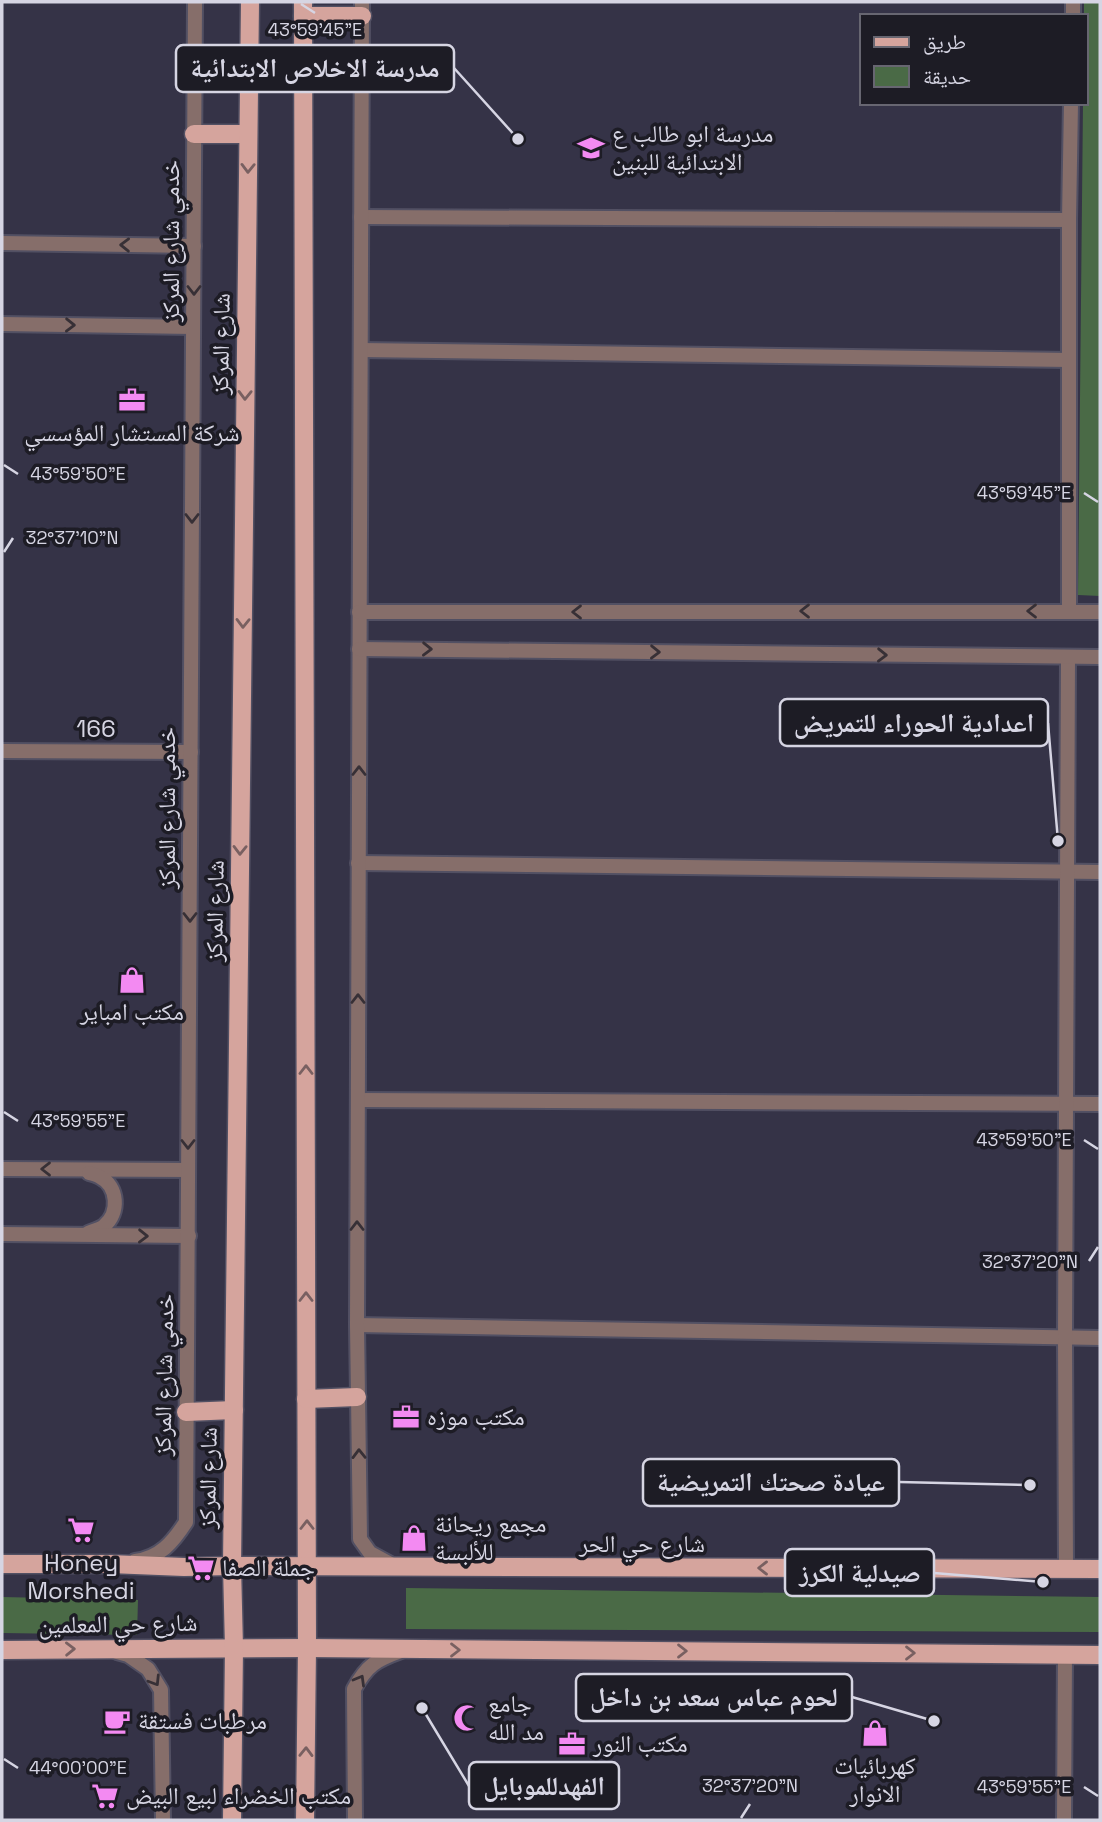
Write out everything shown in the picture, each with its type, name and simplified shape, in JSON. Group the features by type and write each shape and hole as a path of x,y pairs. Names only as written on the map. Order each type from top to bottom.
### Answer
{"main road":[{"name":"شارع المركز","path":"232,1820 232,1566 250,2"},
{"path":"305,1820 307,1566 303,9 362,9"},
{"path":"194,134 248,134"},
{"path":"306,1399 357,1396"},
{"path":"186,1412 234,1410"},
{"path":"2,1564 110,1564"},
{"name":"شارع حي الحر","path":"110,1564 184,1567 1100,1569"},
{"path":"234,1648 1100,1655"},
{"name":"شارع حي المعلمين","path":"2,1650 234,1648"}],"street":[{"name":"خدمي شارع المركز","path":"110,1564 148,1559 173,1541 186,1522 195,2"},
{"path":"362,9 357,1325 360,1539 370,1553 393,1566 406,1567"},
{"path":"1069,611 1071,105"},
{"path":"361,217 1069,220"},
{"path":"2,243 194,246"},
{"path":"2,324 194,327"},
{"path":"361,350 1069,360"},
{"path":"359,612 1100,612"},
{"path":"359,649 1100,657"},
{"path":"1066,1569 1068,657"},
{"name":"166","path":"2,751 191,752"},
{"path":"358,863 1100,872"},
{"path":"358,1100 1100,1104"},
{"path":"2,1169 188,1170"},
{"path":"79,1169 102,1177 112,1188 116,1201 113,1215 104,1226 83,1235"},
{"path":"2,1234 189,1236"},
{"path":"357,1325 1100,1338"},
{"path":"99,1648 128,1655 148,1669 161,1690 163,1820"},
{"path":"355,1820 354,1689 363,1673 380,1658 406,1649"},
{"path":"1064,1820 1065,1654"}],"green space":[{"path":"1084,2 1100,2 1100,596 1078,595 1083,105 1088,105 1088,14 1084,14"},
{"path":"406,1588 1100,1597 1100,1632 406,1629"},
{"path":"2,1597 138,1600 137,1635 2,1633"}],"place":[{"name":"مدرسة الاخلاص الابتدائية","path":"518,139"},
{"name":"مدرسة ابو طالب ع الابتدائية للبنين","path":"591,148"},
{"name":"شركة المستشار المؤسسي","path":"132,400"},
{"name":"اعدادية الحوراء للتمريض","path":"1058,841"},
{"name":"مكتب امباير","path":"132,980"},
{"name":"مكتب موزه","path":"406,1417"},
{"name":"عيادة صحتك التمريضية","path":"1030,1485"},
{"name":"Honey Morshedi","path":"81,1530"},
{"name":"مجمع ريحانة للألبسة","path":"414,1538"},
{"name":"جملة الصفا","path":"201,1568"},
{"name":"صيدلية الكرز","path":"1043,1582"},
{"name":"الفهدللموبايل","path":"422,1708"},
{"name":"جامع مد الله","path":"467,1718"},
{"name":"مرطبات فستقة","path":"117,1721"},
{"name":"لحوم عباس سعد بن داخل","path":"934,1721"},
{"name":"كهربائيات الانوار","path":"875,1733"},
{"name":"مكتب النور","path":"572,1744"},
{"name":"مكتب الخضراء لبيع البيض","path":"105,1796"}]}
